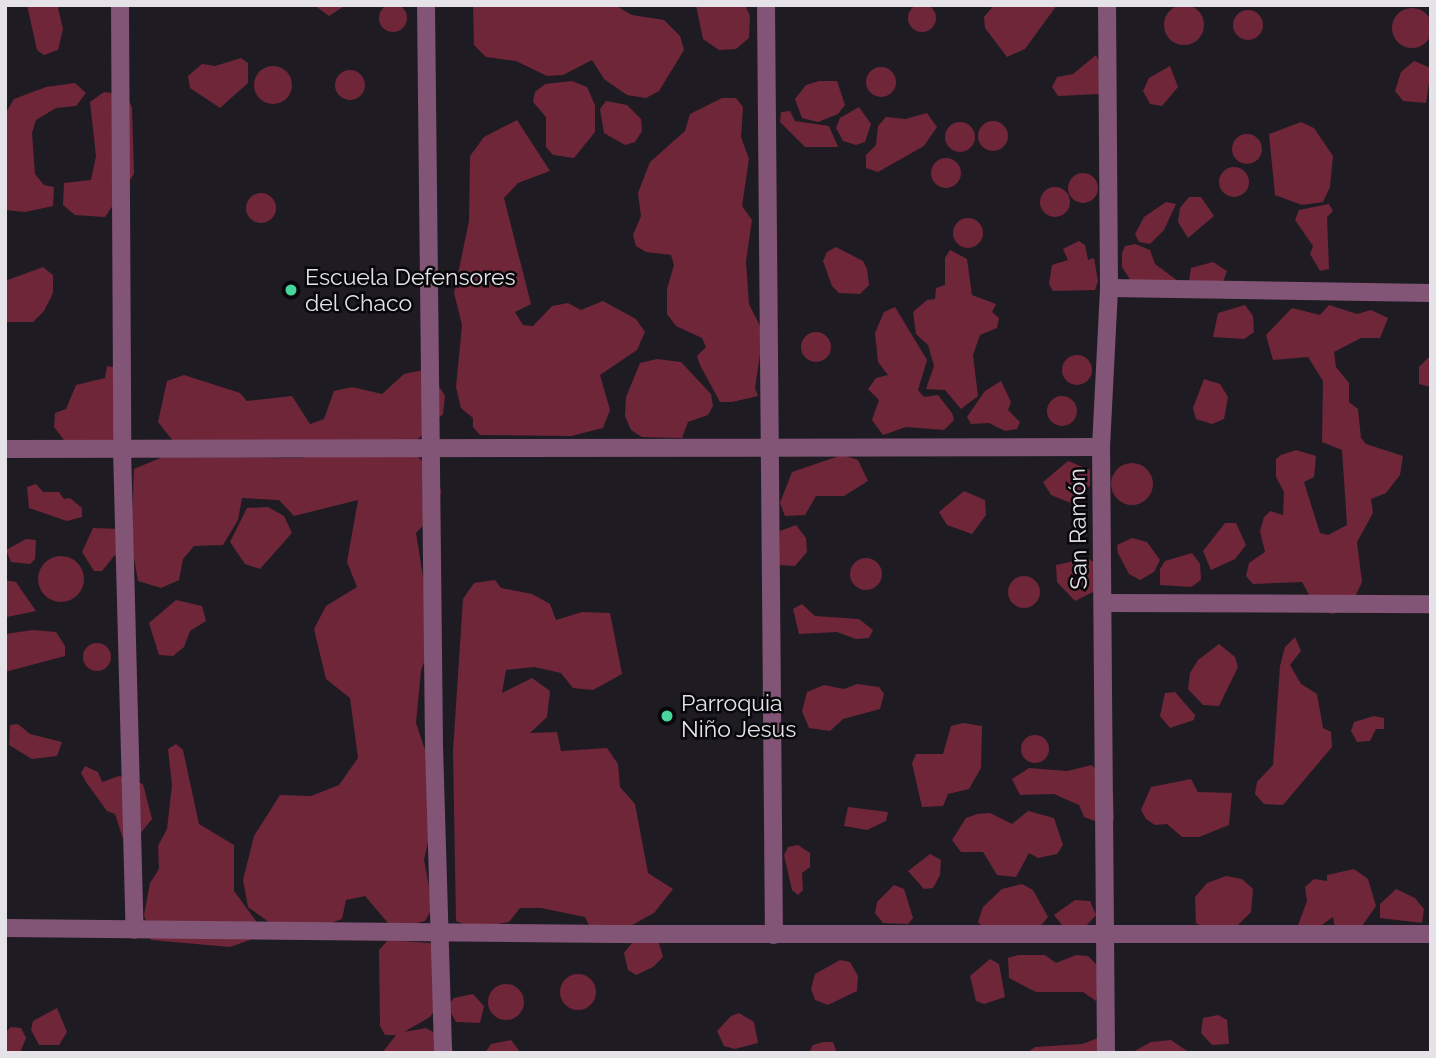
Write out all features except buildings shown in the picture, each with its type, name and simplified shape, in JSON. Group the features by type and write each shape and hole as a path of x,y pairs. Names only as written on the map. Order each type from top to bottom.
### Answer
{"street":[{"path":"120,5 122,449 135,930"},
{"path":"426,5 431,448 443,1053"},
{"path":"766,5 774,934"},
{"name":"San Ramón","path":"1106,1053 1108,935 1101,447 1109,288 1107,5"},
{"path":"1109,288 1431,293"},
{"path":"5,449 1101,447"},
{"path":"1104,603 1431,604"},
{"path":"5,928 441,933 1431,934"}],"shaded area":[{"path":"393,4 403,8 407,18 403,28 393,32 383,28 379,18 383,8"},
{"path":"922,4 932,8 936,18 932,28 922,32 912,28 908,18 912,8"},
{"path":"27,5 63,5 58,8 63,29 58,50 44,55 37,50"},
{"path":"314,5 346,5 329,16"},
{"path":"473,5 615,5 632,15 664,20 680,36 684,50 659,91 646,98 627,95 604,79 592,60 563,75 547,76 516,61 486,57 474,45"},
{"path":"696,5 745,5 750,16 749,38 736,49 719,50 703,39"},
{"path":"994,5 1057,5 1025,49 1007,57 985,28 984,17"},
{"path":"1184,5 1198,11 1204,25 1198,39 1184,45 1170,39 1164,25 1170,11"},
{"path":"1412,8 1420,9 1426,14 1431,20 1431,36 1426,42 1420,47 1412,48 1404,47 1398,42 1393,36 1392,28 1393,20 1398,14 1404,9"},
{"path":"1248,10 1254,11 1262,19 1262,31 1254,39 1248,40 1242,39 1234,31 1233,25 1234,19 1242,11"},
{"path":"1096,55 1105,75 1099,94 1058,96 1052,87 1057,77 1073,74"},
{"path":"241,58 248,63 248,83 220,108 190,88 188,76 202,64 215,66"},
{"path":"1414,61 1431,68 1426,103 1403,101 1395,91 1401,72"},
{"path":"273,66 287,71 292,85 287,99 273,104 259,99 254,85 259,71"},
{"path":"1170,66 1178,87 1162,106 1150,104 1143,91 1149,78"},
{"path":"881,67 887,68 895,76 895,88 887,96 881,97 875,96 867,88 866,82 867,76 875,68"},
{"path":"350,70 361,74 365,85 361,96 350,100 339,96 335,85 339,74"},
{"path":"572,81 587,87 595,105 595,132 574,158 553,155 546,147 546,117 533,102 535,92 545,84"},
{"path":"819,81 837,81 845,105 838,114 818,122 802,118 795,99 806,85"},
{"path":"75,83 86,93 76,106 56,108 36,120 32,133 35,174 44,185 54,187 53,206 25,212 5,210 5,114 14,99 46,87"},
{"path":"104,92 127,95 132,108 134,174 105,217 75,215 63,205 64,183 91,180 96,156 90,102"},
{"path":"722,98 736,98 743,107 741,137 749,159 742,206 752,220 746,261 749,304 760,326 761,348 755,388 758,396 732,402 720,402 700,365 697,356 706,347 702,338 676,326 667,314 667,289 674,265 671,255 646,252 636,246 633,235 641,216 638,193 650,162 685,131 690,114"},
{"path":"606,101 627,105 641,119 642,131 635,142 625,145 604,133 600,109"},
{"path":"859,107 871,124 865,142 856,145 843,141 836,128 840,118"},
{"path":"790,111 795,121 829,126 838,147 805,147 780,122 781,112"},
{"path":"927,113 937,127 924,146 878,172 866,168 866,155 876,145 878,126 886,117 905,119"},
{"path":"517,120 550,171 518,183 504,198 531,304 515,312 523,325 533,326 552,306 568,303 581,310 603,301 636,319 645,332 637,350 600,375 610,410 603,428 571,436 480,435 473,427 473,418 461,408 456,387 462,325 454,293 469,221 470,156 484,137"},
{"path":"993,121 999,122 1007,130 1007,142 999,150 993,151 987,150 979,142 978,136 979,130 987,122"},
{"path":"960,122 966,123 974,131 974,143 966,151 960,152 954,151 946,143 945,137 946,131 954,123"},
{"path":"1301,122 1314,128 1333,156 1330,187 1323,202 1302,205 1275,195 1269,134"},
{"path":"1247,134 1253,135 1261,143 1261,155 1253,163 1247,164 1241,163 1233,155 1232,149 1233,143 1241,135"},
{"path":"946,158 952,159 960,167 960,179 952,187 946,188 940,187 932,179 931,173 932,167 940,159"},
{"path":"1234,167 1240,168 1248,176 1248,188 1240,196 1234,197 1228,196 1220,188 1219,182 1220,176 1228,168"},
{"path":"1083,173 1094,177 1098,188 1094,199 1083,203 1072,199 1068,188 1072,177"},
{"path":"1055,187 1066,191 1070,202 1066,213 1055,217 1044,213 1040,202 1044,191"},
{"path":"261,193 272,197 276,208 272,219 261,223 250,219 246,208 250,197"},
{"path":"1189,197 1201,197 1214,216 1188,238 1178,222 1180,208"},
{"path":"1166,202 1176,204 1164,230 1150,244 1139,242 1135,234 1144,217"},
{"path":"1329,204 1333,211 1327,217 1329,269 1320,271 1310,254 1313,246 1295,220 1299,210"},
{"path":"968,218 974,219 982,227 982,239 974,247 968,248 962,247 954,239 953,233 954,227 962,219"},
{"path":"1079,241 1085,245 1088,260 1094,258 1098,281 1095,290 1053,291 1049,284 1052,265 1068,260 1063,249"},
{"path":"1135,244 1150,250 1155,264 1178,281 1133,284 1122,267 1122,253 1125,246"},
{"path":"836,247 863,261 869,285 860,294 839,293 832,286 823,261 827,252"},
{"path":"950,250 967,259 972,295 996,304 992,312 999,318 997,328 980,335 973,355 978,396 961,409 945,390 926,389 934,366 928,345 916,334 913,312 927,300 935,299 936,288 945,285 945,258"},
{"path":"1213,262 1227,271 1223,282 1189,281 1191,268"},
{"path":"43,267 53,275 53,293 44,311 33,322 5,322 5,281"},
{"path":"1245,305 1253,316 1254,332 1244,339 1213,337 1218,313"},
{"path":"1329,305 1357,314 1371,310 1388,318 1380,338 1361,338 1334,352 1336,367 1349,383 1349,402 1358,409 1361,438 1366,444 1403,456 1400,475 1386,493 1371,499 1373,513 1357,542 1362,582 1356,595 1334,614 1318,611 1302,582 1253,584 1246,576 1249,563 1265,552 1260,531 1264,517 1270,511 1283,515 1284,492 1276,477 1276,459 1281,455 1296,450 1316,456 1314,477 1304,482 1320,533 1328,535 1347,525 1342,450 1322,442 1323,381 1308,357 1273,360 1266,335 1292,308 1320,315"},
{"path":"895,307 927,360 918,390 924,397 938,395 952,413 954,420 944,430 906,427 883,435 872,420 879,400 868,389 876,378 888,375 878,362 875,333 884,312"},
{"path":"816,332 822,333 830,341 830,353 822,361 816,362 810,361 802,353 801,347 802,341 810,333"},
{"path":"1077,355 1083,356 1091,364 1091,376 1083,384 1077,385 1071,384 1063,376 1062,370 1063,364 1071,356"},
{"path":"1431,355 1431,386 1419,384 1419,367"},
{"path":"657,359 681,362 711,394 713,406 708,415 688,422 682,438 642,437 631,430 625,416 626,397 640,363"},
{"path":"107,366 118,368 118,440 77,445 64,440 54,427 55,413 66,409 76,385 105,378"},
{"path":"428,369 445,396 443,414 412,445 174,442 158,422 167,381 184,375 240,393 247,401 292,396 310,424 324,419 334,391 352,387 382,394 404,374"},
{"path":"1204,379 1220,384 1228,397 1224,419 1212,424 1196,419 1193,408"},
{"path":"1001,381 1011,402 1008,410 1020,422 1017,429 1005,431 989,423 971,424 967,417 985,391"},
{"path":"1062,396 1068,397 1076,405 1076,417 1068,425 1062,426 1056,425 1048,417 1047,411 1048,405 1056,397"},
{"path":"363,449 418,457 436,474 441,491 437,511 416,533 433,639 421,670 416,723 424,747 438,766 434,815 424,860 433,907 425,921 405,926 388,923 365,896 346,900 342,919 322,926 273,925 248,907 243,880 254,836 280,795 311,796 339,785 358,758 350,698 326,679 314,629 326,606 357,587 347,562 358,500 294,516 279,500 242,498 238,520 223,545 194,546 183,559 179,580 161,588 138,581 131,541 134,469 165,456 300,458"},
{"path":"842,455 858,460 868,481 844,496 816,496 805,515 785,516 780,503 792,472"},
{"path":"1068,461 1090,470 1090,485 1076,505 1051,495 1043,482"},
{"path":"1132,463 1147,469 1153,484 1147,499 1132,505 1117,499 1111,484 1117,469"},
{"path":"36,484 43,492 59,492 64,499 70,498 82,508 82,517 67,521 29,508 27,487"},
{"path":"964,491 985,500 986,515 972,534 947,525 939,512"},
{"path":"268,507 284,516 292,533 260,569 245,564 230,542 247,508"},
{"path":"1225,523 1236,523 1246,545 1235,559 1211,570 1203,551"},
{"path":"796,525 806,538 807,552 795,566 779,565 780,531"},
{"path":"93,528 121,529 128,551 114,556 102,571 94,571 82,552"},
{"path":"1132,538 1147,542 1160,560 1154,572 1140,580 1129,574 1118,553 1117,545"},
{"path":"26,539 36,540 35,559 30,564 11,562 6,550"},
{"path":"1192,553 1200,564 1201,580 1191,587 1160,585 1160,569 1165,561"},
{"path":"61,556 78,562 84,579 78,596 61,602 44,596 38,579 44,562"},
{"path":"866,558 877,563 882,574 877,585 866,590 855,585 850,574 855,563"},
{"path":"1088,558 1099,566 1097,590 1075,601 1057,582 1056,565"},
{"path":"1024,576 1035,581 1040,592 1035,603 1024,608 1013,603 1008,592 1013,581"},
{"path":"5,580 16,582 36,611 7,617"},
{"path":"495,580 501,588 532,594 550,604 556,620 582,612 610,613 622,674 593,690 573,688 561,673 534,667 506,670 502,693 532,678 550,691 547,717 530,733 557,732 561,751 607,748 618,764 620,787 635,804 648,873 673,889 654,913 616,934 593,934 585,917 541,908 520,908 509,922 474,928 456,921 453,751 463,599 474,583"},
{"path":"176,600 202,606 206,621 190,631 184,647 173,656 159,655 149,623"},
{"path":"802,604 815,616 859,619 873,630 869,638 856,639 837,632 799,634 793,609"},
{"path":"33,630 56,632 65,646 65,656 5,672 5,634"},
{"path":"1295,637 1301,651 1290,665 1301,684 1317,694 1323,728 1331,732 1332,747 1283,805 1264,804 1255,794 1257,782 1273,765 1280,666 1285,647"},
{"path":"97,643 107,647 111,657 107,667 97,671 87,667 83,657 87,647"},
{"path":"1219,644 1235,657 1238,667 1219,706 1203,705 1188,689 1190,673 1198,660"},
{"path":"857,684 879,687 884,694 880,709 843,719 830,731 809,728 802,711 807,692 824,685 844,689"},
{"path":"1175,692 1195,715 1194,720 1170,728 1160,716 1165,693"},
{"path":"1374,716 1384,718 1384,729 1376,729 1370,741 1357,742 1351,731 1354,722"},
{"path":"963,723 982,726 981,768 969,789 948,794 943,806 922,807 912,763 916,754 943,754 951,726"},
{"path":"18,724 30,734 62,742 57,756 32,759 9,745 10,725"},
{"path":"1035,735 1045,739 1049,749 1045,759 1035,763 1025,759 1021,749 1025,739"},
{"path":"176,744 183,750 199,824 234,845 234,891 256,921 250,940 230,947 151,940 144,915 150,883 159,869 158,846 167,829 172,785 168,749"},
{"path":"1092,765 1113,791 1114,820 1100,823 1084,817 1079,805 1054,794 1020,795 1012,779 1029,768 1067,771"},
{"path":"85,766 98,772 102,782 119,776 143,784 152,819 139,835 123,839 115,814 107,811 81,773"},
{"path":"1191,779 1198,792 1232,793 1229,825 1199,837 1182,837 1167,824 1155,825 1146,819 1141,810 1151,787"},
{"path":"848,807 888,812 886,821 867,830 844,826"},
{"path":"1028,811 1054,818 1063,845 1057,854 1038,858 1029,853 1016,877 997,875 983,852 961,852 952,840 966,818 990,813 1012,824"},
{"path":"798,845 810,853 810,867 802,873 803,890 798,895 792,890 784,855 788,847"},
{"path":"930,854 941,860 940,875 933,888 924,889 908,871"},
{"path":"1354,869 1368,879 1376,906 1362,926 1337,939 1333,917 1319,927 1314,941 1305,943 1297,928 1307,901 1305,887 1314,879 1327,881 1327,875"},
{"path":"1226,876 1242,879 1253,889 1251,912 1235,928 1215,934 1196,923 1195,897 1207,883"},
{"path":"1022,884 1033,890 1048,917 1039,928 985,929 978,922 983,907 1002,889"},
{"path":"894,885 904,889 913,918 908,924 883,923 875,913 877,902"},
{"path":"1396,889 1415,898 1424,909 1422,923 1380,918 1380,904"},
{"path":"1075,900 1090,901 1096,915 1086,926 1066,930 1054,915"},
{"path":"388,940 430,943 437,952 442,1000 430,1017 404,1032 426,1028 451,1042 453,1053 382,1053 396,1035 385,1035 380,1026 379,950"},
{"path":"658,940 663,957 653,967 636,975 628,970 624,953 632,943"},
{"path":"1018,955 1045,955 1056,963 1076,955 1088,956 1101,969 1096,1001 1083,992 1036,992 1009,978 1008,958"},
{"path":"990,959 999,964 1005,997 984,1004 976,1001 970,976"},
{"path":"840,960 850,962 858,976 857,991 828,1005 815,1000 811,989 815,974"},
{"path":"578,974 591,979 596,992 591,1005 578,1010 565,1005 560,992 565,979"},
{"path":"506,984 519,989 524,1002 519,1015 506,1020 493,1015 488,1002 493,989"},
{"path":"473,994 484,1006 480,1023 456,1022 447,1006 454,998"},
{"path":"57,1008 67,1032 59,1045 39,1045 31,1030 33,1021"},
{"path":"739,1013 754,1022 758,1043 735,1049 724,1046 717,1031 731,1016"},
{"path":"1218,1015 1227,1020 1229,1044 1212,1045 1201,1033 1203,1018"},
{"path":"11,1027 21,1028 26,1038 20,1053 5,1053 5,1033"},
{"path":"1101,1037 1112,1053 1027,1053 1035,1047 1082,1044"},
{"path":"511,1040 521,1053 485,1053 491,1044"},
{"path":"1171,1040 1190,1053 1131,1053 1151,1042"},
{"path":"833,1042 837,1053 809,1053 813,1045"}],"place":[{"name":"Escuela Defensores del Chaco","path":"291,290"},
{"name":"Parroquia Niño Jesus","path":"667,716"}]}
